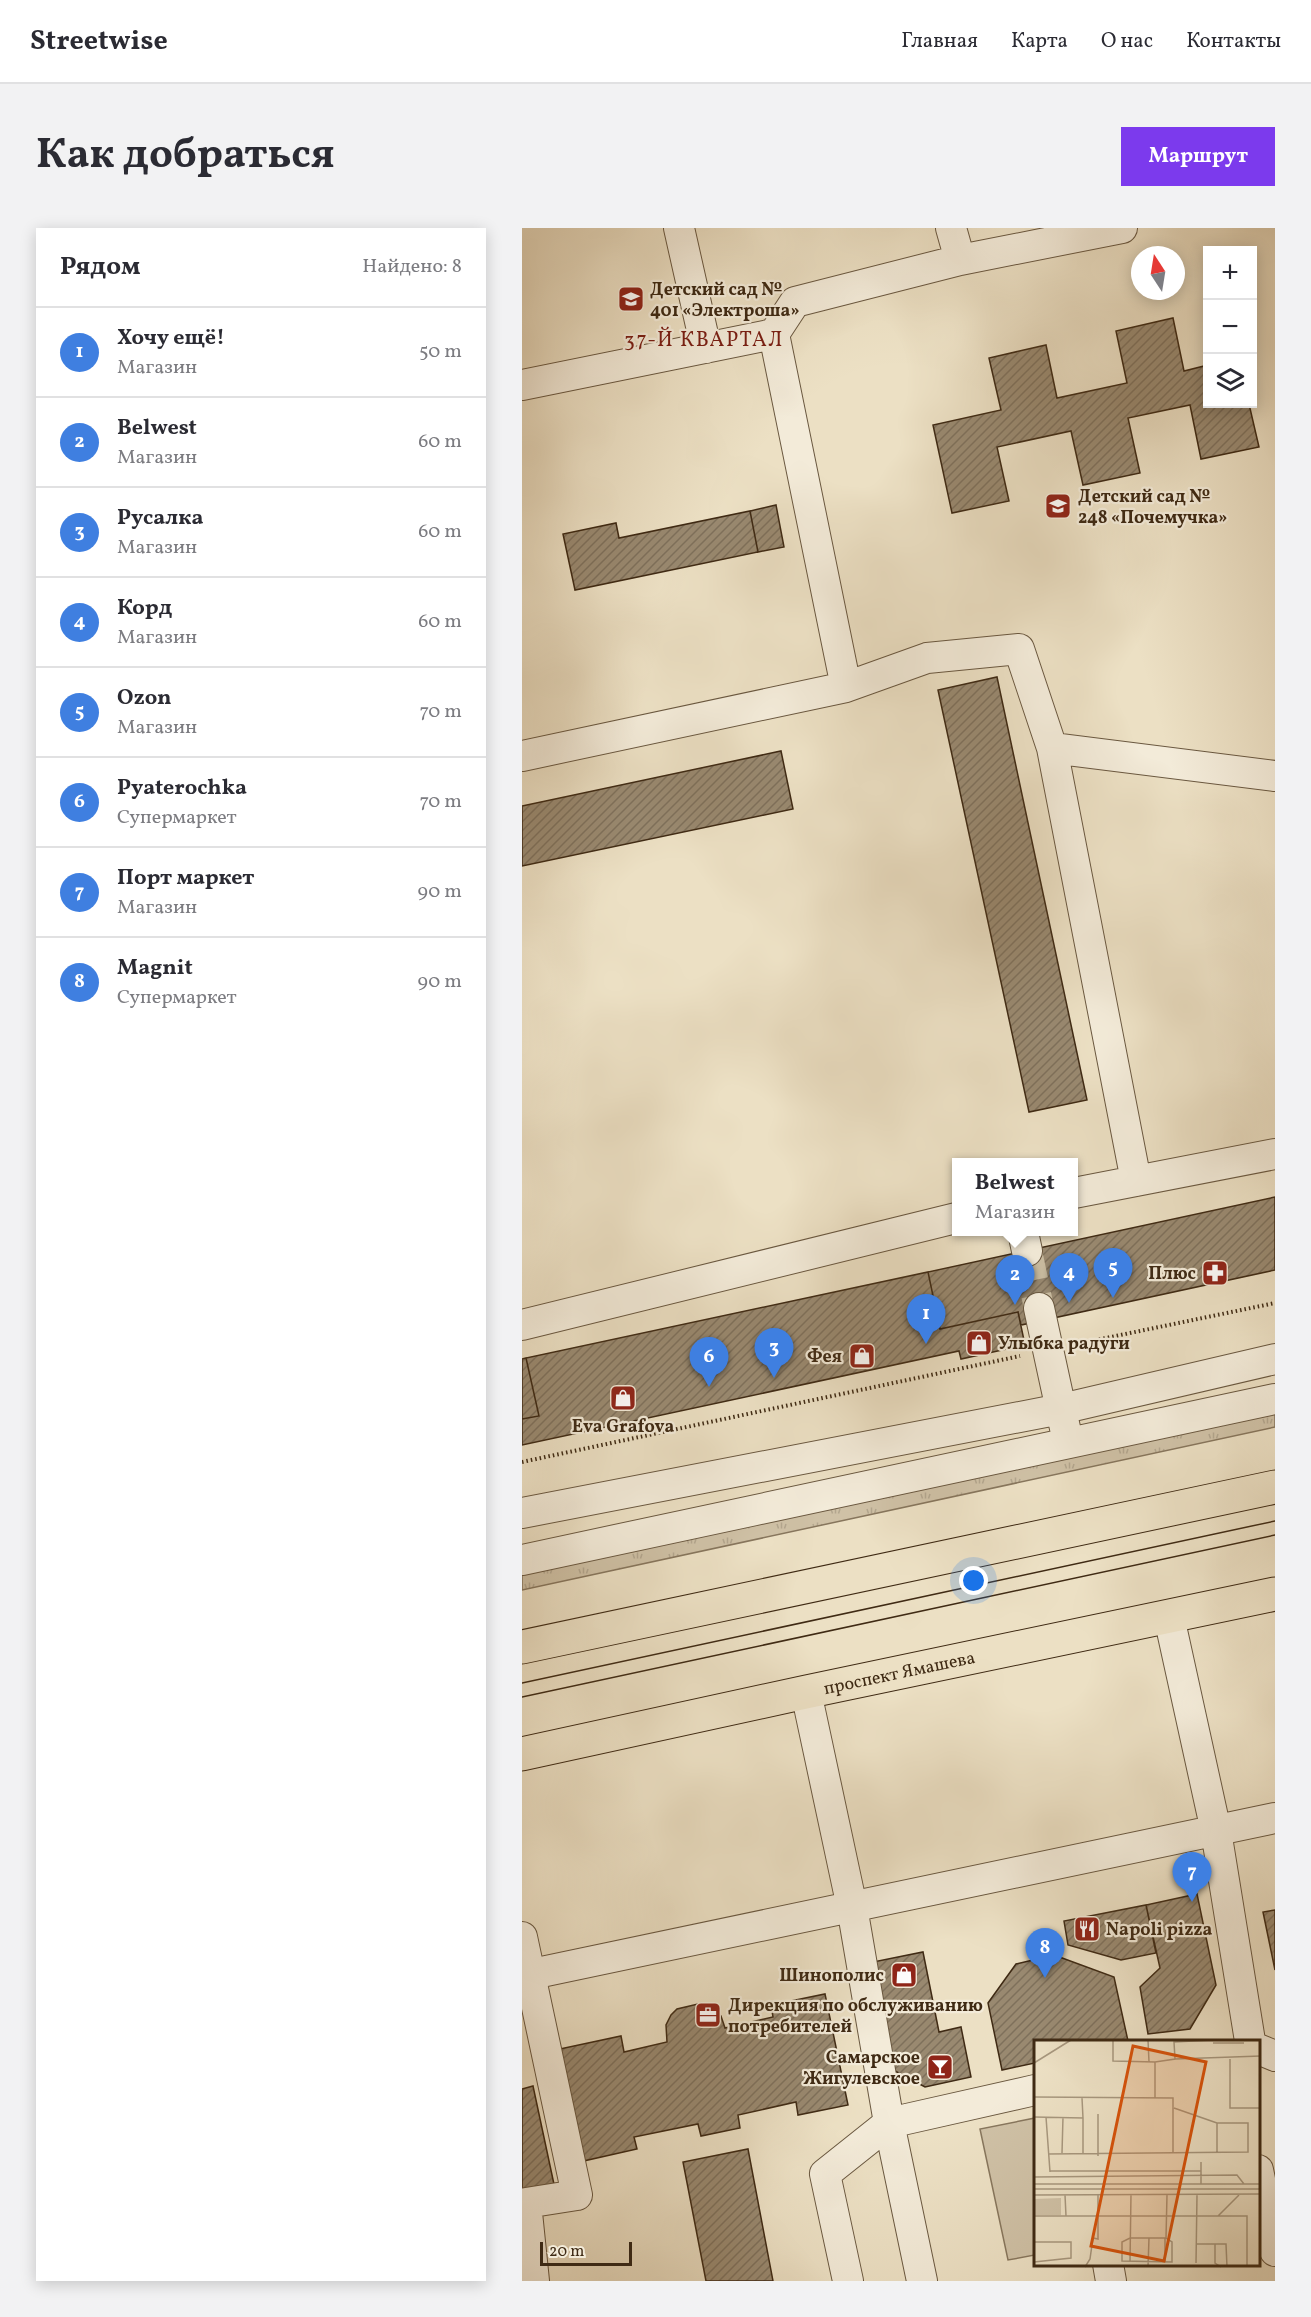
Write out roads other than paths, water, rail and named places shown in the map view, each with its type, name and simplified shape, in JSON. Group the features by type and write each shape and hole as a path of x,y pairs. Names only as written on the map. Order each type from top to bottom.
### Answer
{"main road":[{"path":"522,1647 1275,1487"},
{"name":"проспект Ямашева","path":"522,1754 1275,1594"}],"lane":[{"path":"679,228 706,348"},
{"path":"951,228 960,260"},
{"path":"846,687 774,334 795,302 960,260 1122,228"},
{"path":"522,385 774,334"},
{"path":"522,756 846,687 927,658 1019,649 1052,748 1136,1181"},
{"path":"1052,748 1275,776"},
{"path":"1078,1192 1275,1154"},
{"path":"522,1325 952,1219"},
{"path":"1039,1308 1068,1443"},
{"path":"522,1513 1061,1409 1275,1359"},
{"path":"522,1560 1275,1399"},
{"path":"1169,1617 1216,1830 1250,2040"},
{"path":"806,1692 852,1907 889,2123 922,2281"},
{"path":"526,1975 1275,1818"},
{"path":"522,1937 526,1975 577,2195 526,2203 534,2281"},
{"path":"1260,2050 1275,2056"},
{"path":"848,2281 825,2174 889,2123 1034,2090"},
{"path":"1260,2180 1275,2251"},
{"path":"1108,2266 1111,2281"}],"tunnel":[{"path":"1027,1251 1039,1308"}],"tram line":[{"path":"522,1683 1275,1521"},
{"path":"522,1697 1275,1535"}],"place":[{"name":"Детский сад № 401 «Электроша»","path":"631,299"},
{"name":"Детский сад № 248 «Почемучка»","path":"1058,506"},
{"name":"Плюс","path":"1215,1273"},
{"name":"Ozon","path":"1113,1298"},
{"name":"Корд","path":"1069,1303"},
{"name":"Belwest","path":"1015,1305"},
{"name":"Улыбка радуги","path":"979,1343"},
{"name":"Хочу ещё!","path":"926,1344"},
{"name":"Фея","path":"862,1356"},
{"name":"Русалка","path":"774,1378"},
{"name":"Pyaterochka","path":"709,1387"},
{"name":"Eva Grafova","path":"623,1398"},
{"name":"Порт маркет","path":"1192,1902"},
{"name":"Napoli pizza","path":"1087,1929"},
{"name":"Шинополис","path":"904,1975"},
{"name":"Magnit","path":"1045,1978"},
{"name":"Дирекция по обслуживанию потребителей","path":"708,2015"},
{"name":"Самарское Жигулевское","path":"940,2067"}],"district":[{"name":"37-Й КВАРТАЛ","path":"704,339"}]}
